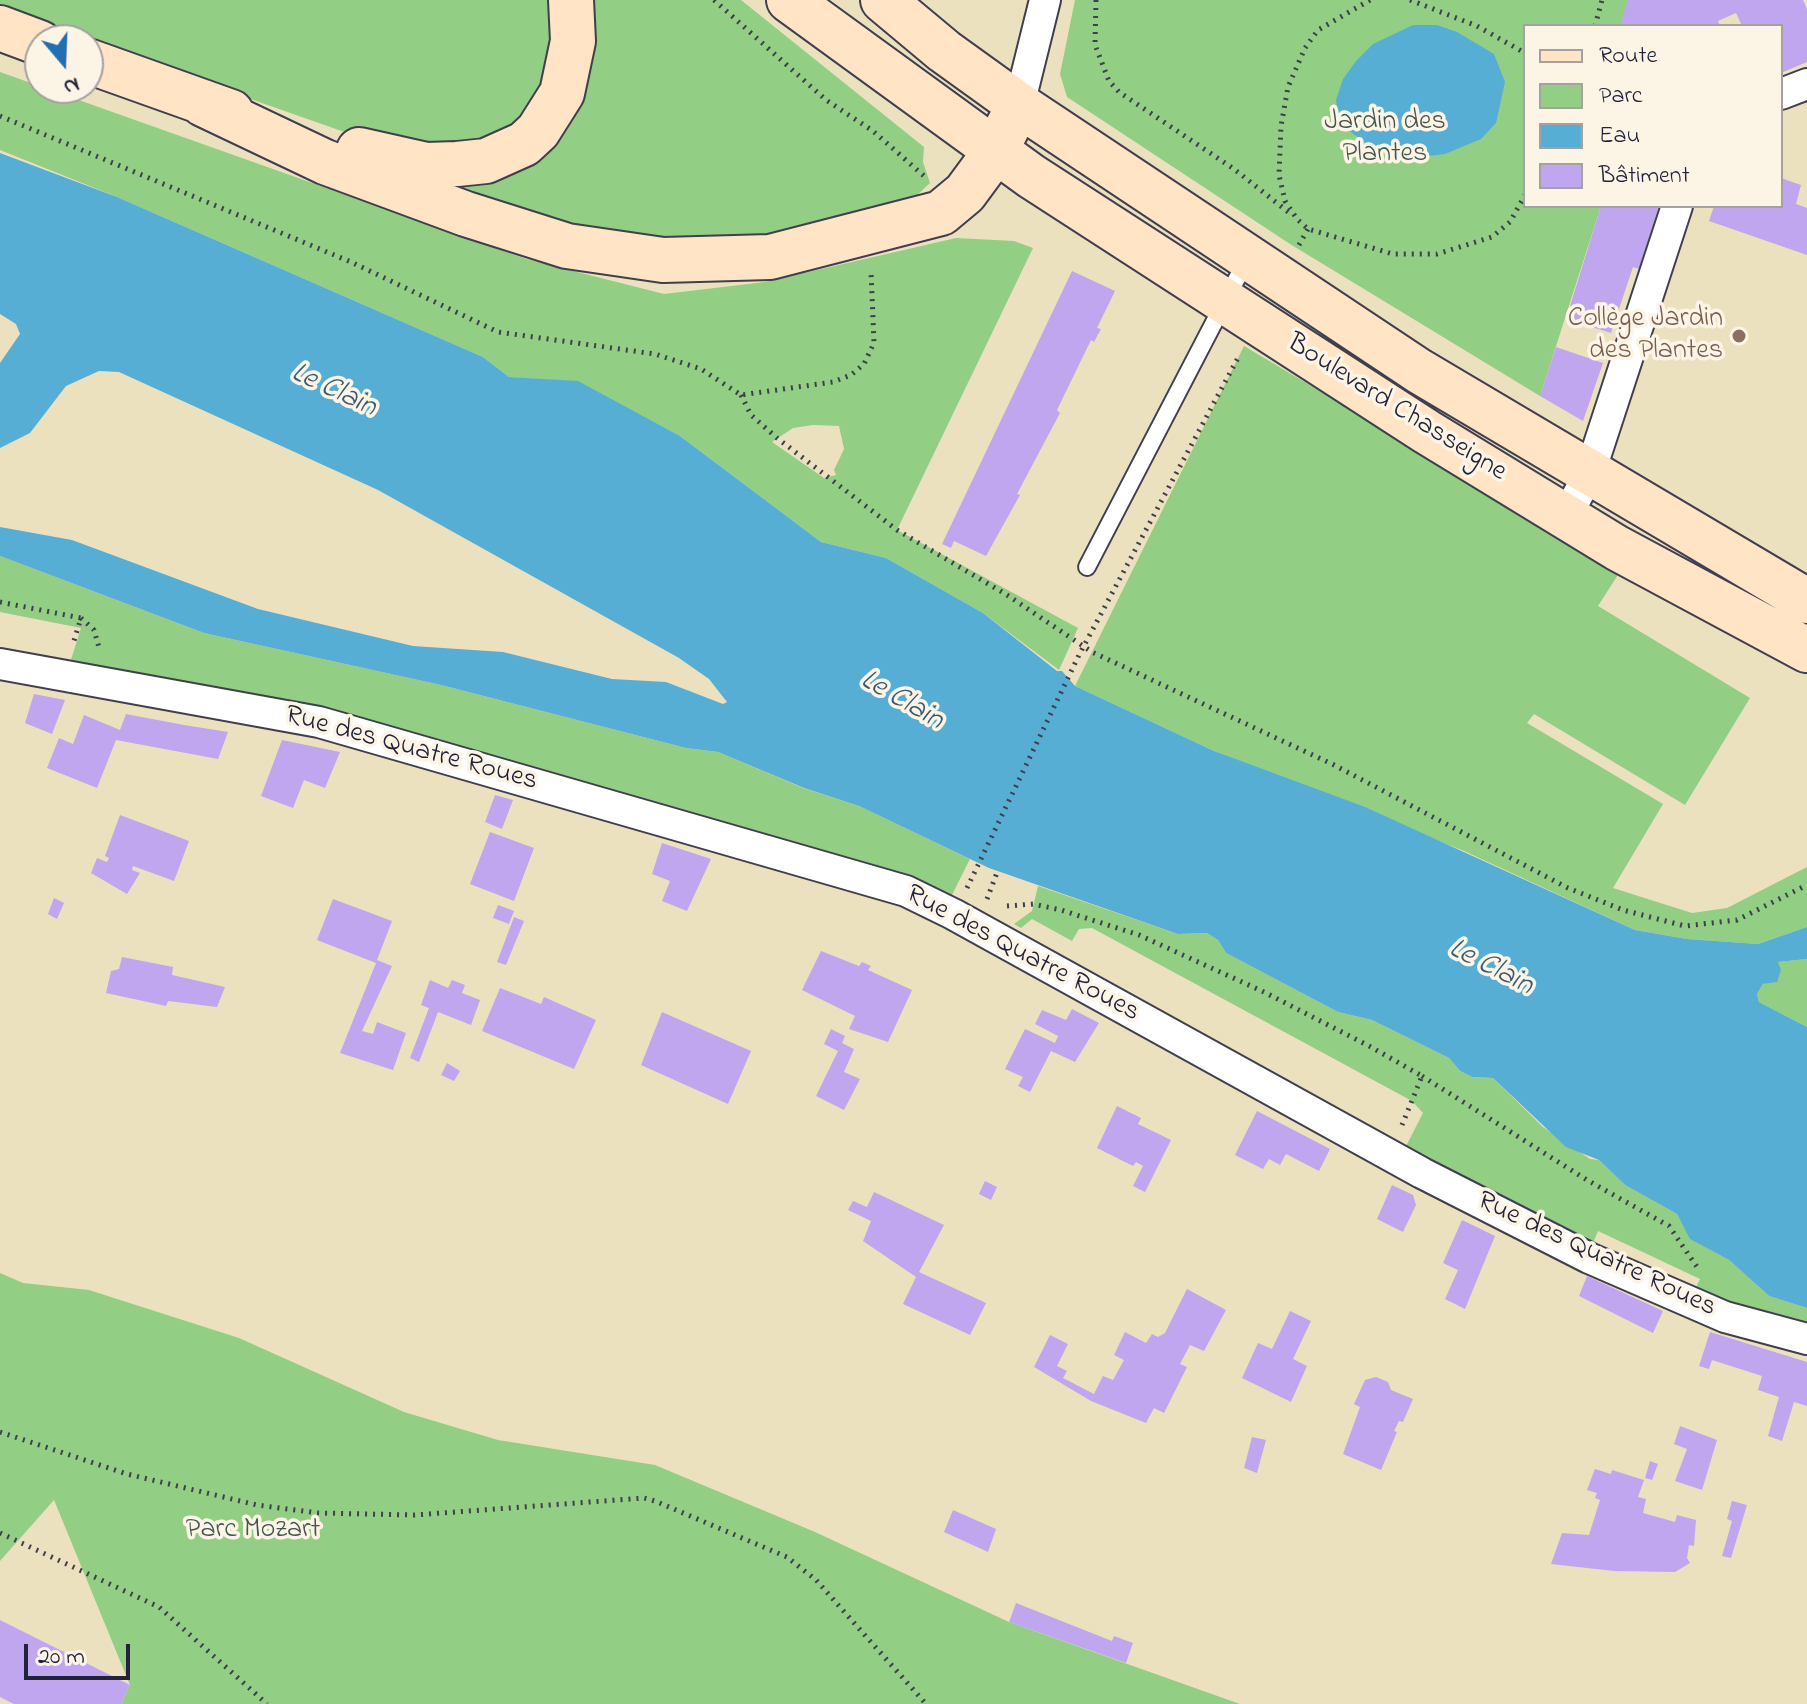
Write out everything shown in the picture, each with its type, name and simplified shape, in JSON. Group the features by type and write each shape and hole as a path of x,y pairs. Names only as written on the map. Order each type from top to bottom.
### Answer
{"main road":[{"path":"104,67 203,104 382,157 426,165 486,161 531,138 562,93 573,41 571,0"},
{"name":"Boulevard Chasseigne","path":"789,0 996,151 1241,312 1566,517 1807,650"},
{"name":"Boulevard Chasseigne","path":"883,0 944,51 1019,105 1419,371 1807,601"},
{"path":"0,28 24,37"},
{"path":"203,104 325,162 438,204 567,246 615,255 697,260 770,257 941,213 965,193 996,151 1019,105"}],"street":[{"path":"1019,105 1045,0"},
{"path":"1783,93 1807,84"},
{"path":"1566,517 1590,472 1676,208"},
{"name":"Rue des Quatre Roues","path":"0,664 319,722 906,891 1389,1155 1589,1258 1725,1317 1807,1339"}],"lane":[{"path":"1087,567 1241,312 1248,257"}],"path":[{"path":"714,0 826,100 873,131 922,173 934,188 941,213"},
{"path":"1096,0 1095,45 1109,81 1119,92 1234,169 1308,229 1393,254 1437,254 1492,237 1510,222 1523,199"},
{"path":"1297,219 1285,201 1279,175 1281,126 1288,87 1305,48 1318,30 1370,0"},
{"path":"1410,0 1477,26 1523,52"},
{"path":"1596,24 1602,0"},
{"path":"0,116 351,262 498,332 655,354 701,369 741,395 751,415 777,438 897,530 1092,652 1334,765 1568,888 1623,910 1685,926 1737,920 1807,885"},
{"path":"741,395 833,382 851,375 864,364 874,343 871,267"},
{"path":"979,864 1241,312"},
{"path":"0,602 81,618 94,630 102,659"},
{"path":"63,677 81,618"},
{"path":"998,870 984,907 1033,904 1139,935 1264,992 1422,1076 1587,1180 1669,1226 1702,1276"},
{"path":"1389,1155 1422,1076"},
{"path":"0,1432 127,1474 257,1505 318,1513 415,1515 644,1498 655,1501 787,1557 816,1580 926,1704"},
{"path":"0,1533 159,1607 267,1704"}],"green space":[{"path":"0,0 562,0 554,71 526,119 477,149 353,135 104,48 104,24 37,24 0,11"},
{"path":"590,0 741,0 924,147 923,162 930,183 914,198 796,240 615,241 458,189 455,185 522,153"},
{"name":"Jardin des Plantes","path":"1075,0 1668,0 1661,24 1523,24 1523,208 1600,208 1540,396 1290,244 1067,97 1060,74"},
{"path":"0,72 24,81 24,104 90,104 526,259 664,294 765,282 956,238 1014,241 1033,248 897,530 1078,628 1059,670 983,613 886,558 821,542 680,436 578,382 509,377 483,357 117,197 0,150","holes":["839,426 844,449 834,470 836,475 824,478 772,442 793,428"]},
{"path":"1244,346 1621,570 1598,606 1750,698 1685,805 1534,714 1527,723 1663,804 1613,888 1692,913 1727,908 1807,867 1807,927 1758,944 1687,939 1635,930 1464,851 1214,751 1075,686"},
{"path":"0,556 204,633 441,685 686,748 718,752 803,788 859,806 970,859 951,897 70,663 81,628 0,612"},
{"path":"1038,886 1178,934 1207,933 1218,940 1226,953 1338,1012 1372,1020 1449,1058 1460,1071 1472,1077 1493,1078 1543,1127 1590,1159 1599,1160 1625,1185 1677,1214 1691,1239 1729,1260 1769,1296 1807,1308 1807,1326 1694,1292 1700,1279 1598,1231 1593,1243 1404,1150 1423,1113 1412,1101 1092,928 1079,929 1072,941 1032,919 1021,928 1014,924 1032,911"},
{"path":"1807,959 1807,1027 1759,1002 1757,994 1763,984 1770,982 1777,962"},
{"name":"Parc Mozart","path":"0,1273 23,1283 89,1290 239,1338 404,1412 498,1440 655,1465 815,1532 1009,1622 1240,1704 121,1704 130,1685 54,1500 0,1561"}],"water":[{"path":"1413,25 1437,25 1457,32 1494,54 1505,82 1496,123 1481,139 1445,154 1420,157 1373,149 1347,129 1338,115 1336,100 1343,79 1356,61 1373,44"},
{"name":"Le Clain","path":"0,153 117,197 483,357 509,377 578,381 680,436 821,542 886,558 983,613 1057,671 1062,671 1075,686 1214,751 1365,807 1635,930 1687,939 1758,944 1807,927 1807,959 1778,962 1781,970 1777,982 1763,984 1757,994 1759,1002 1807,1027 1807,1308 1769,1296 1729,1260 1690,1239 1677,1214 1625,1185 1599,1160 1566,1147 1493,1078 1472,1077 1460,1071 1449,1058 1372,1020 1338,1012 1226,953 1218,940 1207,933 1178,934 989,868 859,806 804,788 718,752 686,748 441,685 204,633 0,556 0,527 72,540 258,609 413,646 503,652 612,679 666,682 723,704 727,702 709,679 679,658 378,490 119,372 99,371 66,386 30,433 0,448 0,363 20,334 16,324 0,314"}],"building":[{"path":"1628,0 1803,0 1807,9 1807,62 1783,72 1783,24 1741,24 1736,13 1718,21 1719,24 1621,24"},
{"path":"1783,179 1801,185 1796,204 1807,208 1807,255 1709,221 1713,208 1783,208"},
{"path":"1600,208 1658,208 1639,269 1633,267 1611,333 1566,319"},
{"path":"1072,271 1115,291 1097,328 1101,329 1094,342 1091,340 1057,410 1060,413 986,556 954,541 951,548 942,544"},
{"path":"1556,347 1603,363 1583,421 1540,396"},
{"path":"34,694 65,700 52,734 25,723"},
{"path":"126,714 228,732 218,759 116,740 97,788 47,768 59,738 73,744 84,715 120,730"},
{"path":"282,740 340,752 325,788 304,780 293,808 261,796"},
{"path":"495,795 513,800 502,829 485,822"},
{"path":"120,815 189,841 174,881 133,866 132,870 140,873 127,894 91,873 97,858 107,862 109,858 105,856"},
{"path":"490,832 534,848 514,901 470,884"},
{"path":"662,843 711,859 687,911 662,901 670,881 652,874"},
{"path":"54,898 64,903 57,919 48,914"},
{"path":"333,899 392,921 377,960 392,966 362,1031 373,1034 377,1022 406,1033 393,1070 340,1053 376,963 317,940"},
{"path":"498,905 514,911 509,924 493,918"},
{"path":"514,917 524,921 506,965 497,962"},
{"path":"821,951 859,966 862,962 871,966 868,970 912,990 888,1042 849,1029 855,1016 802,990"},
{"path":"122,957 173,967 172,975 225,987 217,1007 168,1001 166,1006 106,993 111,971 119,969"},
{"path":"430,980 448,988 452,980 465,985 462,993 480,1000 471,1025 438,1012 419,1062 410,1058 429,1008 421,1005"},
{"path":"500,988 541,1004 544,997 596,1020 574,1069 482,1031"},
{"path":"1072,1009 1099,1023 1075,1062 1051,1051 1030,1092 1018,1086 1023,1077 1005,1069 1025,1029 1055,1043 1058,1036 1035,1024 1042,1010 1066,1020"},
{"path":"662,1012 751,1051 728,1104 641,1065"},
{"path":"831,1029 845,1036 842,1043 854,1049 844,1072 860,1079 844,1110 816,1096 838,1051 824,1044"},
{"path":"447,1063 460,1071 454,1081 441,1075"},
{"path":"1117,1106 1141,1118 1138,1124 1171,1140 1145,1192 1133,1186 1143,1166 1136,1162 1133,1166 1097,1148"},
{"path":"1257,1111 1330,1149 1319,1171 1286,1154 1280,1165 1269,1159 1263,1169 1235,1155"},
{"path":"985,1181 997,1187 991,1200 979,1194"},
{"path":"1392,1185 1413,1195 1416,1205 1403,1232 1377,1219"},
{"path":"874,1192 944,1225 919,1272 986,1303 970,1335 903,1304 916,1277 863,1241 871,1221 848,1210 853,1201 867,1207"},
{"path":"1462,1220 1495,1236 1465,1309 1445,1299 1458,1270 1443,1263"},
{"path":"1587,1276 1663,1311 1653,1333 1579,1296"},
{"path":"1187,1289 1226,1310 1204,1351 1190,1345 1180,1364 1187,1367 1164,1413 1154,1408 1146,1423 1091,1401 1034,1367 1050,1335 1068,1344 1057,1366 1067,1371 1063,1378 1094,1394 1103,1376 1113,1380 1124,1360 1114,1355 1125,1332 1146,1343 1152,1334 1158,1337 1165,1333"},
{"path":"1290,1311 1311,1321 1293,1359 1307,1366 1291,1402 1242,1378 1258,1343 1272,1349"},
{"path":"1710,1332 1807,1362 1807,1406 1794,1402 1782,1441 1768,1436 1779,1397 1758,1390 1762,1376 1712,1360 1709,1369 1699,1366"},
{"path":"1376,1377 1388,1382 1391,1390 1413,1399 1403,1422 1399,1421 1394,1431 1397,1432 1381,1470 1343,1454 1360,1407 1354,1404 1365,1380"},
{"path":"1680,1426 1717,1440 1702,1490 1675,1481 1687,1449 1674,1444"},
{"path":"1252,1437 1266,1440 1257,1473 1244,1468"},
{"path":"1650,1461 1658,1464 1652,1480 1645,1478"},
{"path":"1595,1469 1611,1474 1612,1470 1644,1480 1638,1497 1646,1499 1643,1513 1675,1522 1677,1515 1696,1520 1694,1546 1689,1545 1687,1558 1690,1563 1675,1572 1614,1571 1551,1564 1562,1533 1589,1535 1600,1500 1595,1498 1597,1493 1587,1490"},
{"path":"1732,1501 1747,1505 1731,1558 1722,1556 1732,1521 1727,1519"},
{"path":"953,1510 996,1529 988,1552 944,1532"},
{"path":"1016,1603 1112,1641 1114,1636 1133,1643 1126,1663 1009,1622"},
{"path":"0,1620 130,1685 121,1704 14,1704 0,1697"}],"place":[{"name":"Collège Jardin des Plantes","path":"1739,336"}]}
